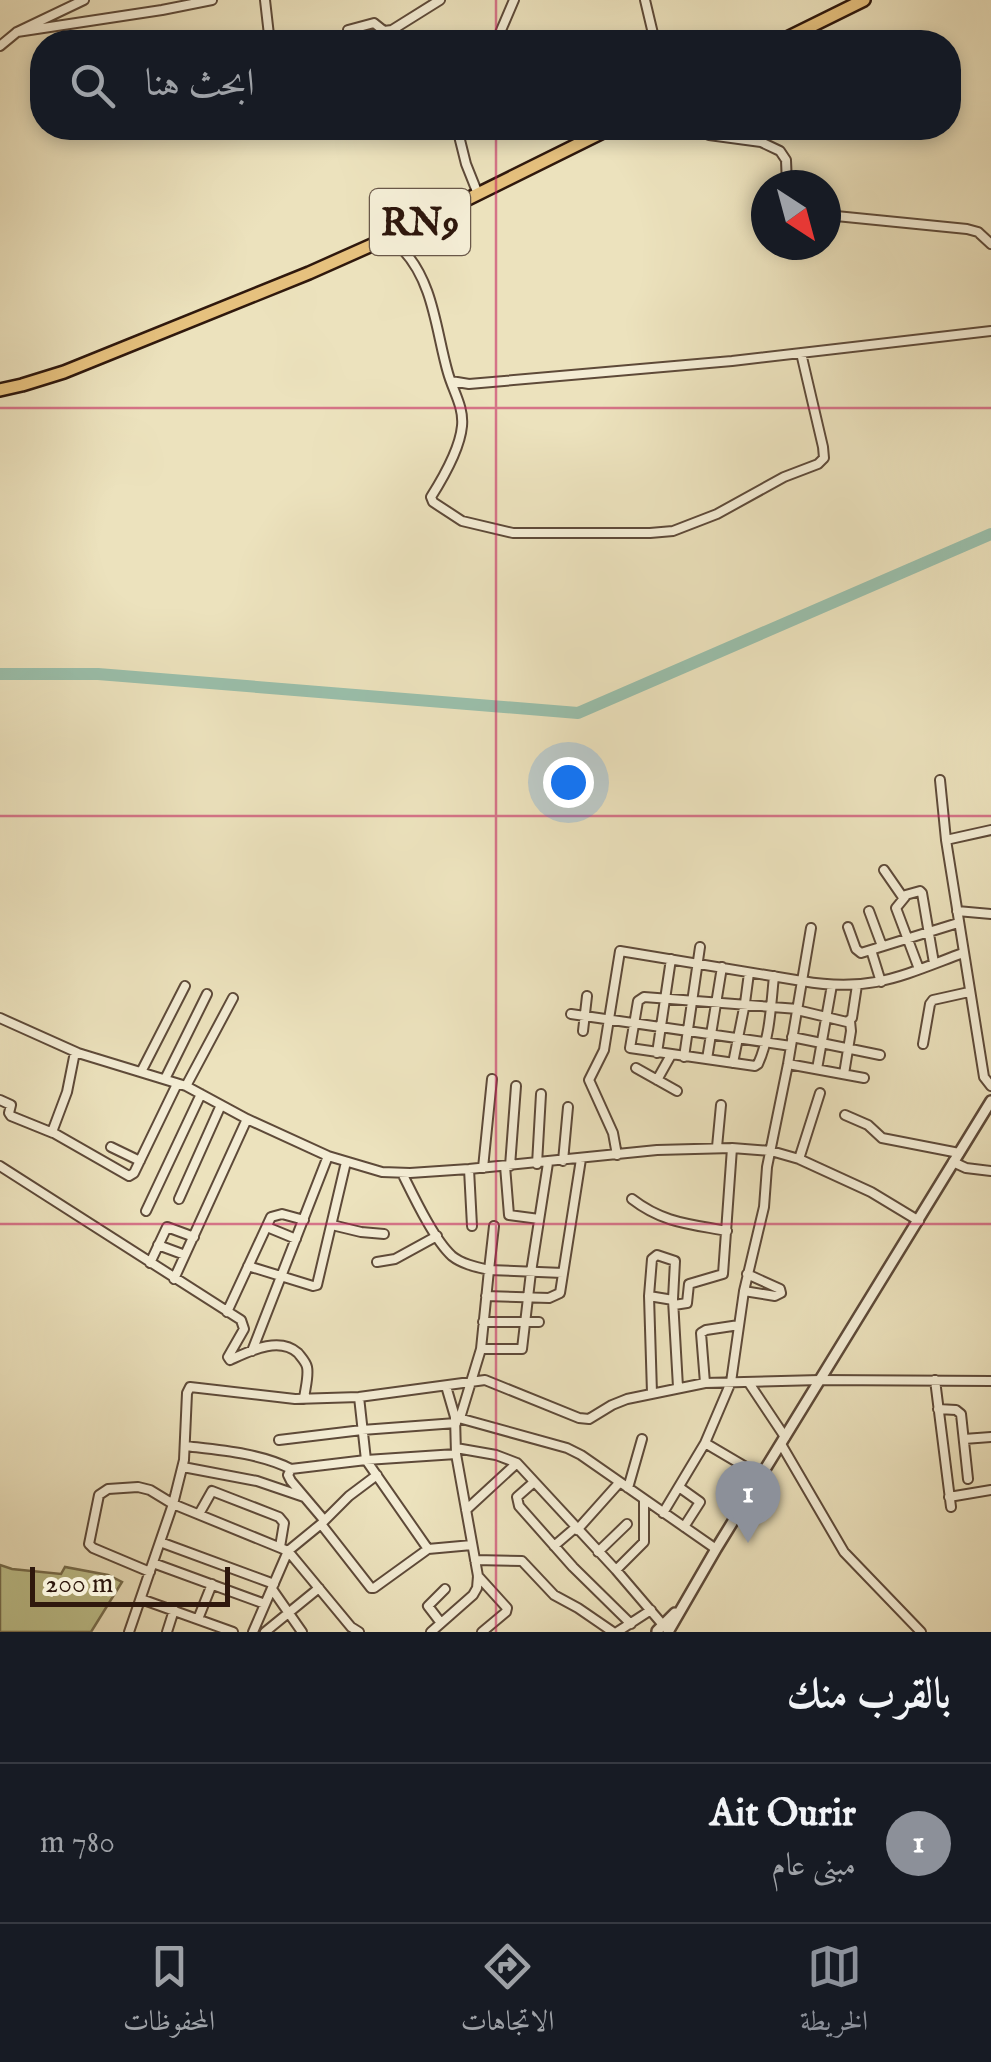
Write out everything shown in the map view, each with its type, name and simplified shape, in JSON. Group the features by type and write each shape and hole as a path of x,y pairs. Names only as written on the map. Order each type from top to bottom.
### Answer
{"main road":[{"path":"803,30 864,0"},
{"name":"RN9","path":"0,390 64,372 292,280 386,239 587,140"}],"street":[{"path":"0,46 17,32 84,0"},
{"path":"30,30 212,0"},
{"path":"264,0 268,30"},
{"path":"392,30 440,0"},
{"path":"501,30 514,0"},
{"path":"645,0 652,30"},
{"path":"348,30 374,24 383,30"},
{"path":"17,32 30,30"},
{"path":"459,140 478,194"},
{"path":"746,140 761,142 780,152 786,170"},
{"path":"841,216 967,229 978,232 991,244"},
{"path":"404,250 429,294 450,381 461,408 462,427 431,497 462,521 512,533 673,530 717,514 784,477 818,464 824,458 801,353"},
{"path":"450,381 469,384 991,331"},
{"path":"940,780 969,992 984,1077 991,1086"},
{"path":"946,840 991,830"},
{"path":"884,870 905,897"},
{"path":"919,969 896,908 905,897 920,890 934,963"},
{"path":"869,911 882,946"},
{"path":"957,911 991,914"},
{"path":"848,927 858,953 958,923"},
{"path":"663,1513 705,1443 731,1382 810,928"},
{"path":"684,1057 700,946"},
{"path":"616,1155 613,1133 589,1080 604,1050 620,950 832,985 880,982 963,953"},
{"path":"870,950 880,982"},
{"path":"658,1054 671,959"},
{"path":"707,1060 722,968"},
{"path":"733,1063 749,973"},
{"path":"774,976 771,1005 766,1042 758,1064 631,1050 640,999 771,1005 850,1021"},
{"path":"817,1069 832,985"},
{"path":"844,1074 857,985"},
{"path":"141,1072 185,986"},
{"path":"923,1044 933,1000 969,992"},
{"path":"166,1080 208,994"},
{"path":"583,1031 587,996"},
{"path":"0,1100 11,1104 11,1116 53,1133 129,1176 134,1174 233,998"},
{"path":"571,1014 739,1039 822,1043 880,1055"},
{"path":"0,1018 76,1052 181,1085 328,1156 382,1172 483,1168 717,1147 771,1151 799,1159 870,1192 920,1221"},
{"path":"161,1032 205,1050"},
{"path":"53,1133 51,1129 67,1092 76,1052"},
{"path":"657,1080 671,1055"},
{"path":"788,1064 864,1078"},
{"path":"636,1068 677,1091"},
{"path":"483,1168 492,1078"},
{"path":"516,1086 508,1166 509,1215 539,1219"},
{"path":"799,1159 820,1093"},
{"path":"146,1211 201,1094"},
{"path":"536,1164 542,1094"},
{"path":"185,1446 228,1452 291,1469 456,1451 496,1455 517,1463 652,1610 660,1630 684,1604 991,1102"},
{"path":"179,1199 222,1105"},
{"path":"717,1147 721,1105"},
{"path":"563,1161 568,1107"},
{"path":"846,1114 865,1123 882,1138 956,1157 966,1168 991,1171"},
{"path":"174,1279 248,1118"},
{"path":"111,1147 140,1161"},
{"path":"649,1296 686,1303 689,1284 723,1274 732,1148"},
{"path":"252,1350 328,1156"},
{"path":"486,1296 560,1294 581,1159"},
{"path":"248,1266 280,1278 317,1285 346,1162"},
{"path":"481,1349 522,1349 548,1163"},
{"path":"0,1166 244,1325 229,1360 252,1350 283,1345 300,1355 307,1367 304,1399"},
{"path":"469,1169 472,1226"},
{"path":"402,1172 443,1247 454,1258 489,1270 563,1273"},
{"path":"632,1199 665,1219 727,1231"},
{"path":"227,1312 272,1217 276,1214 304,1220"},
{"path":"332,1225 384,1234"},
{"path":"431,1632 474,1596 477,1588 456,1451 457,1419 481,1349 494,1226"},
{"path":"150,1264 167,1227 194,1237"},
{"path":"266,1227 296,1239"},
{"path":"377,1262 395,1258 437,1236"},
{"path":"158,1245 185,1255"},
{"path":"652,1393 649,1296 652,1259 657,1256 675,1262 678,1387"},
{"path":"744,1291 775,1296 781,1293 780,1289 747,1274"},
{"path":"483,1322 539,1322"},
{"path":"705,1383 701,1333 739,1325"},
{"path":"129,1632 173,1504 185,1446 190,1386 304,1399 485,1380 579,1418 589,1418 612,1404 705,1383 991,1382"},
{"path":"935,1380 950,1502 991,1490"},
{"path":"749,1383 844,1552 921,1632"},
{"path":"446,1386 457,1419"},
{"path":"359,1396 366,1460 428,1549"},
{"path":"938,1409 961,1414 968,1479"},
{"path":"279,1440 457,1419 567,1448 595,1462 716,1549"},
{"path":"964,1439 991,1437"},
{"path":"554,1546 623,1485 642,1438"},
{"path":"705,1443 761,1476"},
{"path":"466,1510 517,1463"},
{"path":"182,1466 257,1480 305,1497"},
{"path":"291,1469 288,1475 372,1588 428,1549 472,1545"},
{"path":"284,1549 323,1522 377,1475"},
{"path":"534,1482 517,1501 554,1546 631,1624"},
{"path":"679,1487 700,1502 684,1527"},
{"path":"265,1604 94,1548 89,1544 99,1495 108,1489 150,1490 173,1504 284,1549 359,1632"},
{"path":"199,1514 212,1490 279,1517 284,1523 284,1549 253,1632"},
{"path":"616,1570 644,1542 644,1500"},
{"path":"598,1552 627,1524"},
{"path":"160,1542 272,1586 302,1632"},
{"path":"475,1560 522,1562 554,1595 615,1632 652,1610"},
{"path":"478,1576 506,1608 482,1632"},
{"path":"198,1619 212,1584"},
{"path":"265,1632 319,1588"},
{"path":"442,1623 428,1606 445,1590"},
{"path":"142,1599 233,1632"},
{"path":"166,1632 174,1610"}],"green space":[{"path":"0,1565 61,1574 65,1567 108,1575 122,1582 91,1632 0,1632"}],"waterway":[{"path":"0,674 98,674 578,713 991,534"}],"place":[{"name":"Ait Ourir","path":"748,1543"}]}
